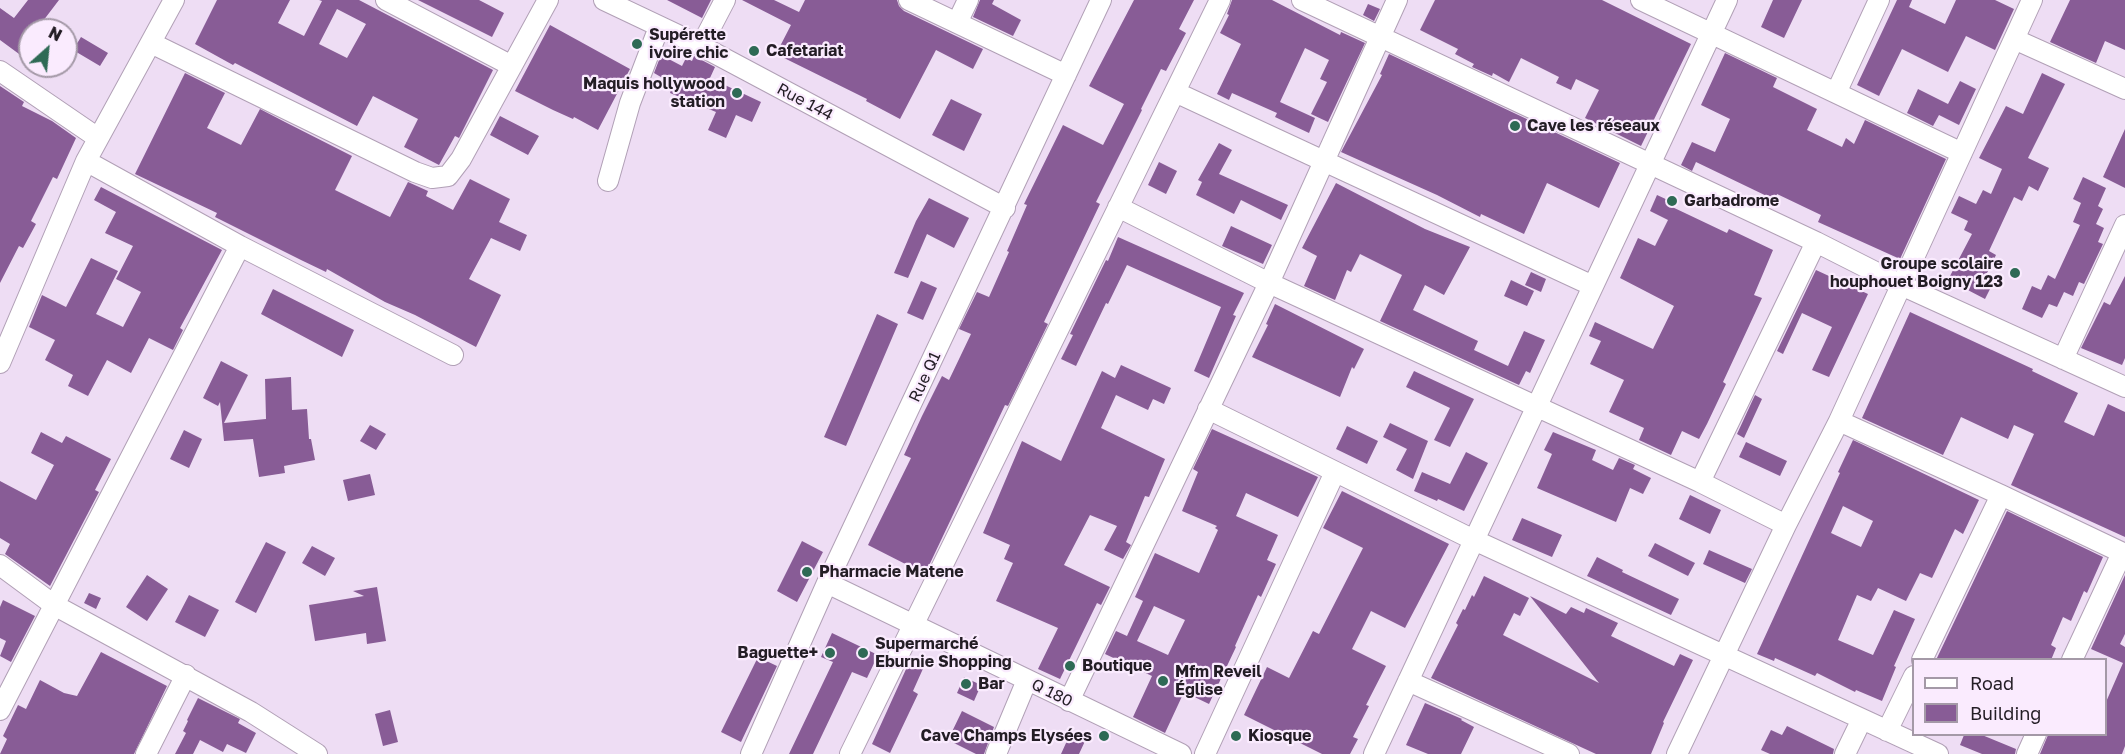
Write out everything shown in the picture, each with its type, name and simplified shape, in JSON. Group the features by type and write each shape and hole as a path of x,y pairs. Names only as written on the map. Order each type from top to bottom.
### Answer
{"street":[{"path":"1,361 86,161 174,0"},
{"path":"386,0 512,66"},
{"path":"151,43 415,172 432,178 448,176 460,159 548,0"},
{"name":"Rue 144","path":"604,0 700,46 1005,208"},
{"path":"700,46 725,0"},
{"path":"909,0 1066,75"},
{"path":"957,23 968,0"},
{"name":"Rue Q1","path":"751,754 827,583 1101,0"},
{"path":"850,754 1220,0"},
{"path":"1302,0 1816,242 1901,285 2125,387"},
{"path":"1069,701 1269,283 1397,0"},
{"path":"1641,0 1962,153"},
{"path":"1374,754 1727,0"},
{"path":"1836,93 1879,0"},
{"path":"1677,754 1786,525 1839,421 2032,0"},
{"path":"608,181 630,103 659,27"},
{"path":"2014,39 2125,89"},
{"path":"0,72 98,138"},
{"path":"1175,92 1593,286"},
{"path":"86,161 240,246 453,355"},
{"path":"1118,207 1269,283 1700,482 1786,525"},
{"path":"2064,359 2125,225"},
{"path":"1700,482 1816,242"},
{"path":"0,710 240,246"},
{"path":"1208,409 1474,540 1938,754"},
{"path":"1839,421 2123,553 2073,658"},
{"path":"1205,754 1335,472"},
{"path":"1923,658 2001,495"},
{"path":"0,565 54,605 251,712 305,751"},
{"name":"Q 180","path":"827,583 1069,701 1158,749 1181,754"},
{"path":"146,754 186,675"},
{"path":"996,754 1027,680"},
{"path":"1887,731 1912,680"},
{"path":"1408,681 1569,754"},
{"path":"1845,754 1862,719"},
{"path":"2027,754 2036,736"}],"building":[{"path":"28,0 59,0 45,18 18,18 18,53 0,40 0,8 14,18"},
{"path":"217,0 290,0 278,23 304,36 322,1 319,0 359,0 493,70 459,138 455,136 439,165 404,147 418,119 373,96 357,126 195,44","holes":["337,9 366,24 347,58 319,44"]},
{"path":"418,0 479,0 504,13 492,37"},
{"path":"667,0 711,0 702,18"},
{"path":"742,0 774,0 799,12 805,0 897,0 904,11 983,49 973,69 936,50 900,119 866,101 867,99 776,54 791,25"},
{"path":"980,0 994,0 992,4 1021,20 1013,36 973,17"},
{"path":"1134,0 1194,0 1179,29 1186,33 1166,71 1161,69 1096,202 1100,204 1044,322 1048,324 1008,406 1005,405 925,574 868,545 911,458 904,455 922,416 942,376 949,380 971,334 959,329 977,292 989,297 1027,205 1024,204 1063,125 1103,145 1124,104 1089,86"},
{"path":"1232,0 1272,0 1340,35 1341,32 1365,43 1328,122 1311,114 1327,82 1320,79 1329,60 1305,48 1280,102 1315,118 1309,133 1275,117 1277,113 1232,93 1229,100 1217,94 1241,44 1220,33 1229,15 1227,14"},
{"path":"1435,0 1602,0 1691,44 1641,146 1585,118 1599,90 1576,79 1571,90 1556,83 1559,77 1521,58 1509,82 1493,73 1492,76 1472,67 1474,64 1455,54 1458,49 1420,30"},
{"path":"1773,0 1802,0 1784,38 1761,27"},
{"path":"1897,0 1912,0 1909,7 1945,24 1956,0 1995,0 2014,9 1995,50 1966,36 1948,72 1902,49 1879,96 1857,85"},
{"path":"2070,0 2125,0 2125,50 2105,41 2096,63 2050,42"},
{"path":"1368,4 1380,9 1374,21 1363,15"},
{"path":"550,25 630,69 598,130 515,91"},
{"path":"81,37 108,53 100,66 78,53 78,42"},
{"path":"1725,53 1777,78 1773,87 1817,109 1807,130 1842,147 1846,138 1854,144 1865,120 1946,159 1900,259 1818,222 1821,215 1777,194 1775,200 1696,162 1692,171 1681,165 1692,142 1715,152 1730,119 1701,105"},
{"path":"1389,54 1620,163 1599,208 1547,183 1524,234 1481,214 1480,217 1341,152 1382,75 1380,74"},
{"path":"661,55 682,66 686,58 692,61 694,56 715,67 710,78 761,102 752,122 736,115 726,138 708,130 716,112 670,93 673,84 654,73"},
{"path":"185,73 225,93 207,128 241,145 260,109 352,156 335,190 390,217 408,182 428,191 426,196 453,210 470,179 510,199 499,222 527,235 520,251 491,238 469,279 501,295 476,347 385,302 327,269 326,272 215,217 217,213 135,174"},
{"path":"2042,73 2065,84 2028,158 2049,168 2038,191 2029,186 2022,201 2014,197 1989,251 1996,255 1987,273 1996,277 1985,299 1962,287 1964,283 1950,276 1972,234 1964,230 1968,221 1951,213 1959,196 1976,204 1983,190 1991,194 2002,169 1979,158 2006,106 2023,114"},
{"path":"1960,81 1976,89 1959,125 1939,115 1933,126 1907,113 1918,89 1948,104"},
{"path":"0,86 24,102 22,106 52,121 76,138 57,179 53,177 31,221 36,224 23,248 19,246 0,283"},
{"path":"951,99 982,114 964,151 932,135"},
{"path":"500,116 539,136 528,155 490,135"},
{"path":"2125,129 2125,188 2103,177"},
{"path":"1219,143 1232,150 1219,174 1288,205 1281,220 1241,200 1234,214 1196,195 1202,182 1198,180"},
{"path":"1159,162 1177,171 1166,194 1148,185"},
{"path":"2083,177 2106,188 2098,206 2103,209 2096,224 2104,228 2098,242 2103,244 2084,284 2079,282 2073,296 2064,292 2057,307 2049,304 2042,318 2022,309 2032,286 2041,290 2048,275 2055,279 2080,225 2073,222 2081,203 2073,199"},
{"path":"1336,183 1425,229 1470,247 1444,295 1425,285 1413,310 1478,341 1474,350 1508,366 1524,331 1545,340 1530,373 1526,371 1519,385 1380,321 1402,275 1360,254 1351,272 1347,270 1335,300 1304,286 1317,256 1302,248"},
{"path":"101,187 222,250 180,328 183,330 173,350 149,338 131,373 107,360 88,396 68,386 73,375 45,360 55,340 29,327 42,295 66,307 91,258 118,271 96,314 123,327 141,292 116,279 133,246 105,233 116,212 94,200"},
{"path":"1657,195 1670,201 1668,205 1727,233 1729,229 1773,250 1754,295 1762,298 1723,382 1726,384 1707,424 1699,439 1682,431 1671,455 1639,440 1644,428 1609,412 1624,380 1590,364 1601,341 1589,336 1595,322 1653,349 1674,306 1620,278 1638,238 1655,246 1668,220 1650,211"},
{"path":"929,198 969,218 954,248 927,234 908,278 894,273 916,221"},
{"path":"1231,226 1272,245 1263,264 1222,246"},
{"path":"1118,237 1244,293 1209,378 1194,371 1221,307 1127,265 1076,366 1061,359 1073,335 1070,334"},
{"path":"1816,270 1868,294 1829,377 1812,370 1832,327 1802,313 1783,354 1777,351"},
{"path":"1531,272 1546,279 1541,292 1525,285"},
{"path":"2125,276 2125,358 2122,365 2081,348 2104,302 2110,305"},
{"path":"1511,280 1534,291 1527,306 1504,296"},
{"path":"921,281 937,288 923,320 907,313"},
{"path":"273,289 354,330 342,357 261,314"},
{"path":"1275,304 1364,349 1354,369 1352,367 1340,397 1252,357 1268,325 1266,324"},
{"path":"1910,312 2033,369 2032,371 2078,393 2064,422 2094,436 2108,404 2125,412 2125,537 2011,485 2034,434 2014,425 2008,439 1961,417 1943,455 1862,418"},
{"path":"877,314 898,324 846,446 824,437"},
{"path":"221,361 248,375 224,423 266,419 265,379 291,377 292,410 307,409 309,439 311,439 315,460 284,466 285,473 259,477 253,439 224,441 220,402 218,406 203,398"},
{"path":"1121,365 1171,388 1164,404 1153,399 1148,410 1116,395 1101,428 1165,459 1149,497 1145,496 1126,542 1131,545 1123,559 1104,550 1117,526 1090,515 1064,565 1110,587 1101,605 1097,603 1060,679 1038,669 1058,628 996,601 1013,563 1004,559 1010,545 983,533 1022,441 1061,461 1102,371 1115,378"},
{"path":"1414,371 1474,399 1450,447 1434,440 1450,408 1406,387"},
{"path":"1755,395 1762,399 1744,438 1737,434"},
{"path":"1390,423 1428,441 1413,479 1396,470 1407,449 1383,437"},
{"path":"370,425 386,434 376,450 360,441"},
{"path":"1347,426 1378,441 1367,464 1336,449"},
{"path":"1212,429 1318,477 1298,517 1246,493 1236,516 1278,535 1267,560 1276,564 1261,597 1258,595 1209,704 1184,692 1165,733 1133,717 1152,676 1105,654 1116,631 1127,636 1143,601 1135,597 1155,553 1199,573 1218,530 1215,528 1217,526 1182,511 1198,472 1193,469","holes":["1154,606 1185,620 1168,655 1137,641"]},
{"path":"184,430 202,439 189,468 170,459"},
{"path":"41,432 62,443 66,436 111,459 95,490 99,492 50,586 5,554 10,544 0,538 0,481 36,500 54,465 31,453"},
{"path":"1553,432 1596,450 1592,460 1613,470 1619,458 1635,465 1633,469 1651,478 1643,494 1630,488 1616,522 1537,488 1552,454 1544,450"},
{"path":"1853,440 1979,500 1963,534 1955,529 1932,578 1920,573 1906,601 1878,588 1871,601 1857,595 1838,640 1873,655 1894,610 1915,619 1894,666 1896,667 1882,701 1856,690 1855,692 1817,673 1815,676 1775,658 1774,661 1757,654 1840,473 1838,472","holes":["1843,506 1873,521 1861,547 1831,533"]},
{"path":"1746,442 1787,461 1780,476 1739,457"},
{"path":"1466,452 1488,463 1464,511 1414,491 1422,472 1450,484"},
{"path":"370,474 375,495 348,501 343,480"},
{"path":"1342,491 1449,544 1405,628 1371,611 1352,649 1386,666 1366,705 1369,706 1353,737 1358,739 1350,754 1322,754 1244,715 1267,667 1289,678 1313,631 1319,634 1363,548 1323,528"},
{"path":"1690,495 1721,510 1710,534 1679,519"},
{"path":"2007,511 2103,557 2071,621 2063,617 2051,645 2056,648 2052,658 1937,658"},
{"path":"1522,518 1562,535 1552,557 1512,540"},
{"path":"802,541 823,552 797,602 777,591"},
{"path":"266,542 286,552 256,613 235,602"},
{"path":"1655,543 1695,563 1688,576 1648,556"},
{"path":"312,546 335,558 325,576 302,563"},
{"path":"1709,550 1752,569 1745,583 1703,564"},
{"path":"1597,557 1623,570 1622,572 1679,599 1671,615 1587,576"},
{"path":"147,575 168,589 147,621 126,607"},
{"path":"2125,575 2125,634 2120,644 2125,647 2125,746 2122,754 2040,754 2048,736 2107,736 2107,700 2123,663 2091,649"},
{"path":"1484,576 1529,598 1520,616 1514,613 1503,635 1599,683 1530,596 1566,614 1571,607 1584,613 1586,608 1618,623 1611,636 1674,666 1680,654 1693,660 1663,722 1651,754 1596,754 1431,678 1458,625 1456,623 1463,609 1465,610 1472,595 1474,597"},
{"path":"377,587 386,641 367,644 366,633 315,641 309,605 364,596 353,591"},
{"path":"89,593 101,598 96,609 84,603"},
{"path":"189,595 219,610 205,637 175,622"},
{"path":"3,600 35,616 11,662 0,656 6,641 0,638 0,607"},
{"path":"832,633 878,655 867,678 852,672 813,754 789,754 833,662 821,657"},
{"path":"101,652 167,686 134,754 0,754 7,739 3,736 18,705 26,709 40,680 64,693 77,696"},
{"path":"912,656 926,662 913,691 918,694 890,753 872,744"},
{"path":"758,657 777,666 741,742 721,732"},
{"path":"964,677 981,685 974,701 957,693"},
{"path":"198,698 240,719 238,723 256,733 246,753 227,744 223,752 200,740 193,754 175,754 186,733 183,731"},
{"path":"1425,703 1462,719 1474,727 1461,754 1428,754 1406,745"},
{"path":"390,710 398,742 383,746 375,714"},
{"path":"962,711 994,727 984,754 976,754 948,740"},
{"path":"1787,726 1834,749 1833,754 1770,754 1761,750 1771,730 1782,735"},
{"path":"1071,732 1086,739 1079,754 1061,754"},
{"path":"1964,736 1984,736 2016,749 2015,754 1982,754 1960,745"}],"place":[{"name":"Supérette ivoire chic","path":"637,44"},
{"name":"Cafetariat","path":"754,51"},
{"name":"Maquis hollywood station","path":"737,93"},
{"name":"Cave les réseaux","path":"1515,126"},
{"name":"Garbadrome","path":"1672,201"},
{"name":"Groupe scolaire houphouet Boigny 123","path":"2015,273"},
{"name":"Pharmacie Matene","path":"807,572"},
{"name":"Baguette+","path":"830,653"},
{"name":"Supermarché Eburnie Shopping","path":"863,653"},
{"name":"Boutique","path":"1070,666"},
{"name":"Mfm Reveil Église","path":"1163,681"},
{"name":"Bar","path":"966,684"},
{"name":"Cave Champs Elysées","path":"1104,736"},
{"name":"Kiosque","path":"1236,736"}]}
